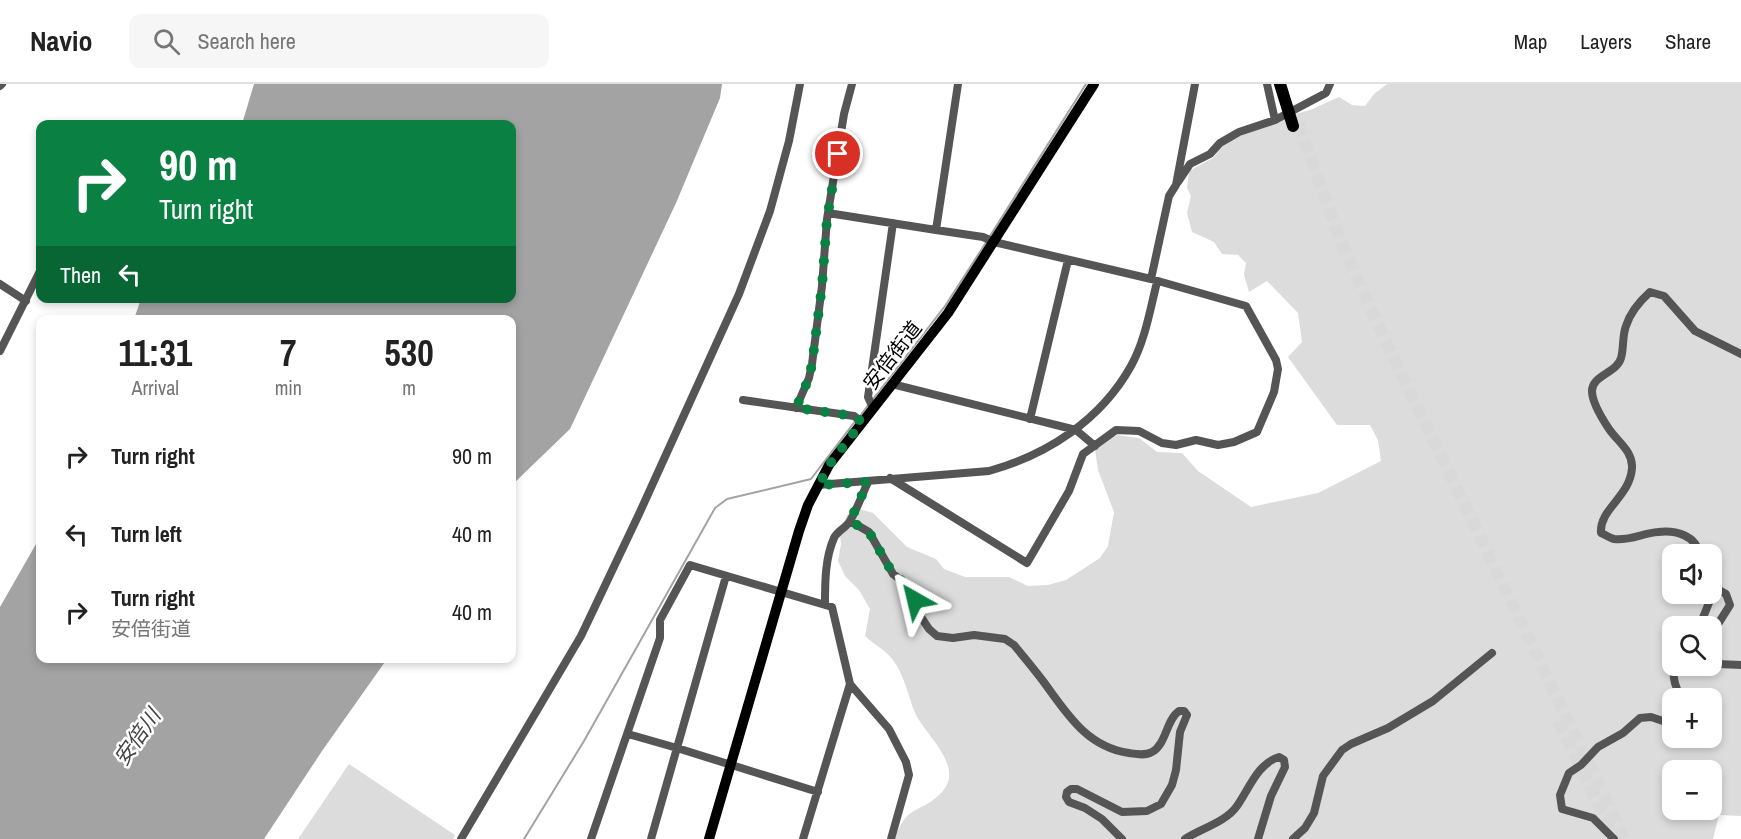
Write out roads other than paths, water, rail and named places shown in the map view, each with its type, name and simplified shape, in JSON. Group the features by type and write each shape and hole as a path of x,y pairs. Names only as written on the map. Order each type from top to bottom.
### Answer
{"highway":[{"path":"1282,84 1294,121"}],"main road":[{"name":"安倍街道","path":"709,839 808,505 829,465 948,313 1094,84"}],"street":[{"path":"461,839 581,636 739,294 770,211 789,141 800,84"},
{"path":"796,408 809,378 812,364 828,213 844,114 852,84"},
{"path":"936,230 958,84"},
{"path":"1176,185 1195,84"},
{"path":"1267,84 1275,120"},
{"path":"819,485 989,471 1032,456 1076,430 1101,407 1131,366 1143,339 1169,196 1190,164 1210,154 1220,143 1239,132 1275,120 1326,93 1330,84"},
{"path":"828,213 983,237 994,242 1245,306 1276,360 1278,369 1274,392 1257,432 1226,444 1218,445 1196,440 1176,445 1162,443 1139,431 1116,430 1083,454 1069,491 1027,563 890,478"},
{"path":"873,408 868,397 893,223"},
{"path":"1030,419 1068,260"},
{"path":"0,351 36,280"},
{"path":"0,284 26,301"},
{"path":"1695,544 1694,540 1686,536 1658,531 1627,539 1612,539 1601,533 1605,516 1624,493 1632,467 1631,458 1626,449 1608,429 1595,402 1592,389 1594,383 1617,367 1621,360 1626,326 1637,306 1650,292 1664,296 1695,331 1741,354"},
{"path":"892,384 1076,430 1095,446"},
{"path":"743,400 854,416 862,422"},
{"path":"825,604 825,580 831,546 835,536 846,528 868,482"},
{"path":"850,521 869,532 893,574 910,587 919,614 928,629 937,636 953,638 974,635 1005,639 1014,645 1076,726 1104,745 1121,752 1151,753 1158,747 1174,714 1184,711 1187,715 1180,732 1176,770 1172,785 1161,804 1147,812 1122,812 1077,789 1067,792 1066,797 1069,802 1085,808 1102,819 1122,839"},
{"path":"591,839 660,638 660,620 690,565 832,607 850,684 889,729 906,762 909,775 891,839"},
{"path":"651,839 726,576"},
{"path":"1722,592 1726,594 1730,605 1722,618"},
{"path":"1293,839 1305,828 1314,813 1323,776 1342,750 1388,728 1433,701 1492,653"},
{"path":"1722,664 1741,665"},
{"path":"803,839 850,684"},
{"path":"1614,839 1593,818 1562,809 1560,795 1569,773 1581,765 1598,747 1623,733 1640,718 1651,717 1662,721"},
{"path":"628,735 818,792"},
{"path":"1185,839 1235,809 1256,775 1272,759 1280,757 1284,760 1285,767 1271,796 1258,839"}],"water":[{"path":"254,84 722,84 720,98 676,203 570,429 516,481 516,315 135,315 140,303 516,303 516,120 243,120"},
{"name":"安倍川","path":"36,544 36,663 384,663 264,839 0,839 0,607"}],"waterway":[{"path":"990,236 1086,84"},
{"path":"873,399 945,306 987,241"},
{"path":"860,416 869,404"},
{"path":"524,839 584,741 715,508 727,499 811,479 856,420"}],"tunnel":[{"path":"1298,124 1345,252 1379,327 1625,839"},
{"path":"1558,721 1615,839"}]}
